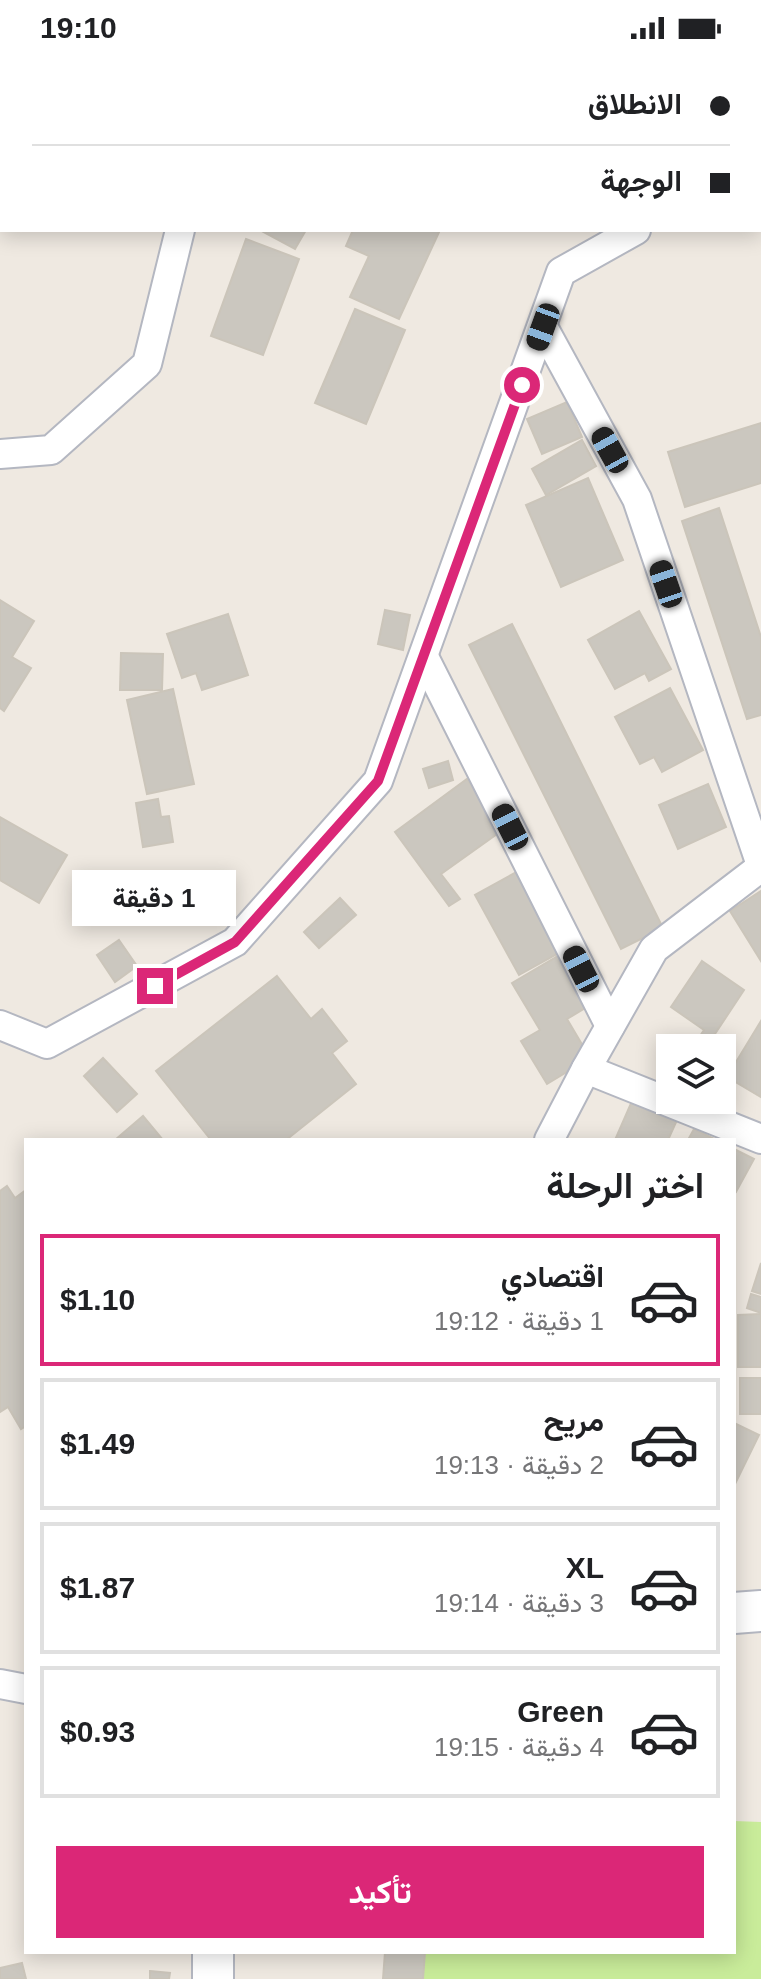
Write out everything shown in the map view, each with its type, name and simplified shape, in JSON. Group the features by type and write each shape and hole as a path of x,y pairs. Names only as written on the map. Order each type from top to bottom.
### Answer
{"main road":[{"path":"736,1613 761,1611"},
{"path":"213,1954 213,1979"}],"street":[{"path":"0,454 51,450 147,364 180,232"},
{"path":"0,1025 47,1044 235,942 378,781 561,272 632,232"},
{"path":"543,327 637,499 761,866 654,949 550,1138"},
{"path":"424,657 610,1026"},
{"path":"586,1069 761,1139"},
{"path":"0,1684 24,1689"}],"green space":[{"path":"736,1821 761,1822 761,1979 384,1979 385,1954 736,1954"}],"building":[{"path":"264,232 305,232 295,249"},
{"path":"352,232 439,232 399,319 350,297 369,256 346,246"},
{"path":"246,239 299,259 263,355 211,336"},
{"path":"355,309 405,330 366,424 315,403"},
{"path":"567,402 582,437 542,454 527,419"},
{"path":"761,423 761,483 685,507 668,452"},
{"path":"582,440 596,466 546,495 532,469"},
{"path":"588,478 623,560 561,587 526,505"},
{"path":"719,508 761,637 761,715 747,719 682,521"},
{"path":"0,600 34,621 12,657 31,668 4,711 0,708"},
{"path":"385,610 410,615 403,650 378,644"},
{"path":"639,611 671,669 649,681 645,673 615,689 588,640"},
{"path":"228,614 248,675 202,690 196,673 182,678 167,634"},
{"path":"512,624 663,928 621,949 469,645"},
{"path":"121,653 163,654 162,690 120,690"},
{"path":"670,688 703,750 662,772 654,757 640,764 615,717"},
{"path":"173,689 194,784 147,794 127,700"},
{"path":"448,761 453,780 429,788 423,769"},
{"path":"467,779 504,829 441,874 460,899 449,906 395,832"},
{"path":"708,784 726,827 678,849 659,805"},
{"path":"158,799 161,817 169,816 173,842 143,847 136,803"},
{"path":"0,817 67,855 39,903 0,880"},
{"path":"520,870 564,950 519,975 475,895"},
{"path":"761,891 761,961 730,911"},
{"path":"340,898 356,915 319,948 304,932"},
{"path":"119,940 137,966 115,982 97,955"},
{"path":"558,956 587,1007 567,1019 590,1058 547,1084 521,1041 540,1030 512,983"},
{"path":"702,961 744,990 715,1034 701,1034 704,1030 671,1007"},
{"path":"277,976 311,1019 322,1009 347,1041 332,1053 356,1084 288,1138 209,1138 156,1071"},
{"path":"761,1021 761,1097 736,1082 736,1062"},
{"path":"103,1058 137,1094 117,1112 84,1076"},
{"path":"632,1101 656,1111 656,1114 677,1120 669,1138 616,1138"},
{"path":"143,1116 161,1138 117,1138"},
{"path":"694,1129 712,1138 689,1138"},
{"path":"736,1150 754,1159 736,1192"},
{"path":"7,1186 15,1198 24,1191 24,1427 21,1429 8,1407 0,1412 0,1191"},
{"path":"761,1263 761,1294 752,1291"},
{"path":"751,1294 761,1297 761,1313 747,1308"},
{"path":"761,1314 761,1367 738,1367 738,1315"},
{"path":"740,1378 761,1378 761,1414 740,1414"},
{"path":"736,1424 759,1435 736,1482"},
{"path":"385,1954 425,1954 423,1979 383,1979"},
{"path":"22,1963 26,1979 0,1979 0,1968"},
{"path":"150,1971 170,1973 169,1979 150,1979"}],"route":[{"path":"155,986 235,942 378,781 522,385"}]}
